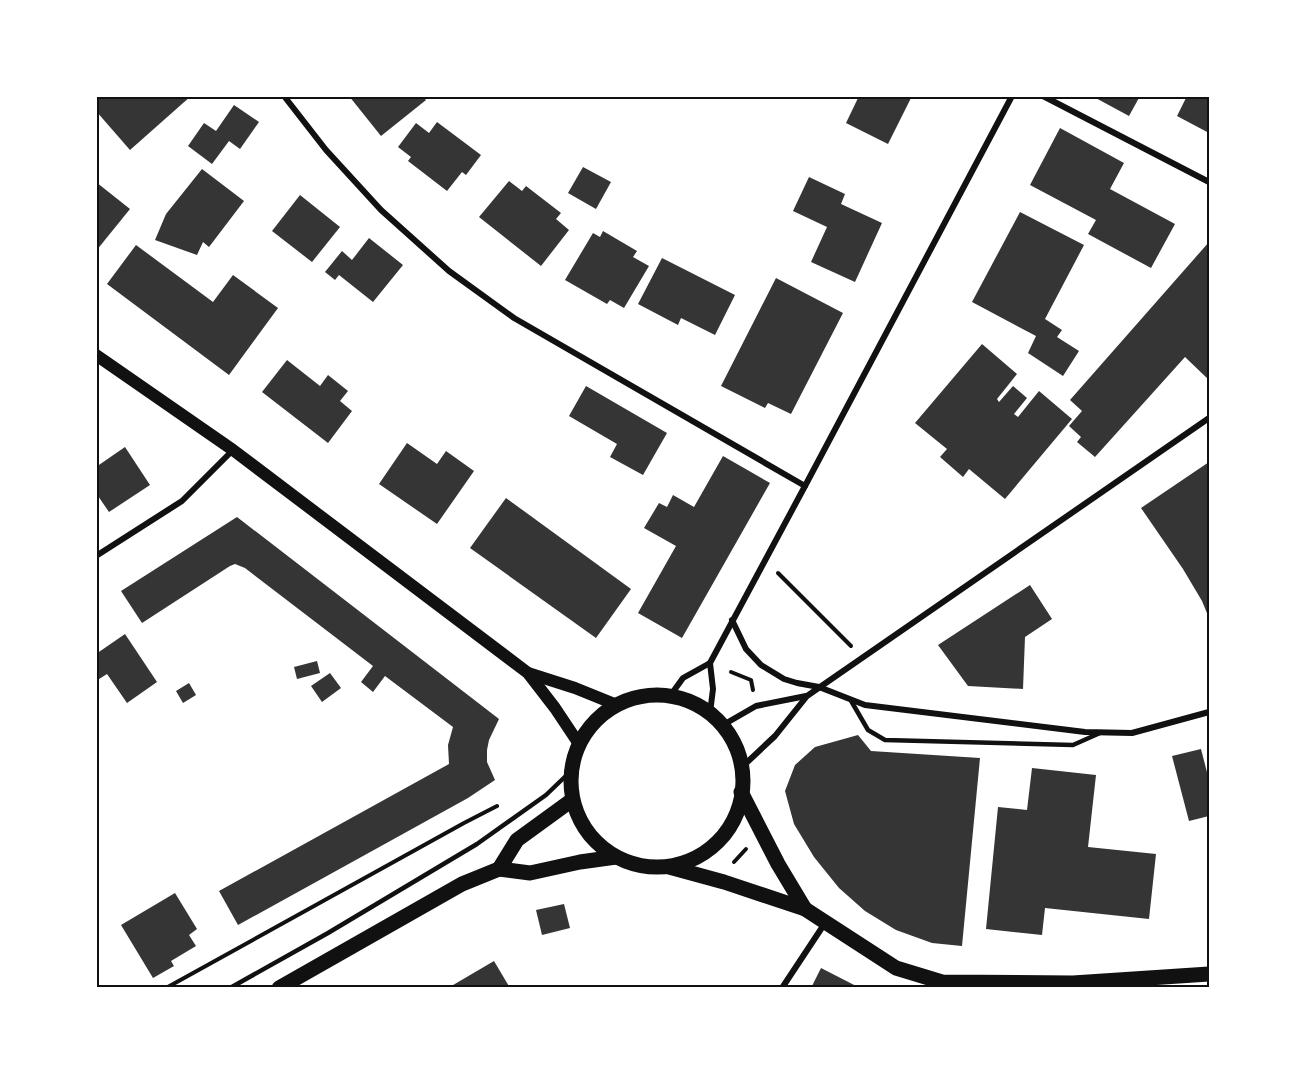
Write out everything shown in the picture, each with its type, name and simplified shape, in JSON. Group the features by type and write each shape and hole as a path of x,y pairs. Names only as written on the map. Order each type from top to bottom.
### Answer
{"main road":[{"path":"96,355 233,450 528,673 579,744"},
{"path":"528,673 617,705"},
{"path":"669,867 688,862 706,852 720,839 732,823 740,804 743,783 734,744 723,725 710,713 690,702 670,696 649,696 617,705 594,722 579,744 571,771 572,800 583,826 595,842 616,857 629,863 649,867 669,867 726,875 805,909 896,968 942,982 1073,983 1209,974"},
{"path":"741,792 778,864 805,909"},
{"path":"499,868 517,840 572,800"},
{"path":"279,988 462,884 499,868 530,873 616,857"}],"street":[{"path":"284,96 326,150 381,210 450,271 514,318 806,486"},
{"path":"670,696 683,678 710,663 1011,96"},
{"path":"1043,96 1209,182"},
{"path":"741,768 775,736 807,696 819,687 1209,418"},
{"path":"96,556 182,501 233,450"},
{"path":"732,620 746,649 761,665 784,679 819,687 865,705 1085,732 1132,733 1209,712"},
{"path":"710,663 713,688 710,713"},
{"path":"723,725 756,706 807,696"},
{"path":"782,988 826,922"}],"lane":[{"path":"850,699 868,730 885,740 1073,745 1102,732"},
{"path":"230,988 328,933 477,844 546,795 571,771"}],"path":[{"path":"765,559 862,657"},
{"path":"731,672 751,680 753,692"},
{"path":"166,988 502,803"},
{"path":"726,875 749,846"}],"building":[{"path":"96,96 191,96 130,150 96,111"},
{"path":"349,96 423,96 426,100 381,136"},
{"path":"859,96 912,96 888,144 846,123"},
{"path":"1092,96 1140,96 1129,116"},
{"path":"1187,96 1209,96 1209,133 1177,116"},
{"path":"234,105 259,122 240,149 229,141 212,164 188,146 204,123 216,131"},
{"path":"437,122 481,155 466,175 462,172 447,191 408,161 411,157 398,147 416,123 429,133"},
{"path":"1060,128 1124,163 1110,189 1175,224 1151,268 1088,234 1096,220 1030,185"},
{"path":"583,167 611,182 596,209 568,193"},
{"path":"202,169 244,201 209,247 203,242 197,255 155,240 166,214"},
{"path":"809,177 845,194 841,204 882,223 855,282 811,262 827,227 793,211"},
{"path":"509,181 522,191 526,186 561,213 556,219 569,230 541,266 479,217"},
{"path":"96,182 130,209 96,251"},
{"path":"300,195 340,227 312,262 272,231"},
{"path":"1020,212 1084,245 1045,319 1062,330 1057,337 1079,351 1063,376 1028,353 1036,336 972,302"},
{"path":"603,231 637,251 633,257 649,266 624,308 610,300 607,304 565,280 593,233 600,237"},
{"path":"369,238 403,265 373,302 339,275 335,280 325,272 342,251 352,260"},
{"path":"1209,242 1209,380 1185,357 1095,457 1077,442 1081,437 1069,426 1082,411 1070,400"},
{"path":"136,245 213,302 233,275 278,308 229,375 107,284"},
{"path":"662,258 735,295 715,335 681,318 678,325 638,304"},
{"path":"776,278 843,313 791,414 768,403 765,408 721,386"},
{"path":"982,344 1017,374 997,399 999,402 1013,386 1027,398 1014,414 1018,417 1039,391 1072,419 1005,499 969,469 963,477 940,457 947,449 915,423"},
{"path":"287,360 320,386 328,375 348,391 340,401 352,411 328,443 262,392"},
{"path":"586,386 667,433 643,475 610,457 617,444 569,416"},
{"path":"407,443 437,464 446,451 474,471 437,524 379,484"},
{"path":"125,447 150,485 109,512 96,493 96,467"},
{"path":"723,456 770,483 682,638 638,613 676,546 644,528 659,503 667,507 673,495 694,507"},
{"path":"1209,462 1209,618 1183,569 1141,508"},
{"path":"506,498 631,589 596,638 470,548"},
{"path":"237,517 499,719 487,750 487,762 495,780 468,798 238,925 219,891 449,764 448,745 453,727 385,676 373,692 361,682 373,666 245,568 235,564 142,623 121,591"},
{"path":"1030,585 1052,619 1025,637 1023,689 968,686 938,645"},
{"path":"125,634 157,682 127,703 107,674 96,681 96,654"},
{"path":"317,661 320,673 297,679 294,667"},
{"path":"330,673 341,688 322,702 311,686"},
{"path":"189,683 196,695 183,703 176,691"},
{"path":"858,735 871,751 980,758 962,946 932,943 896,930 865,911 839,888 814,857 794,824 785,791 795,765 815,747"},
{"path":"1201,749 1209,780 1209,816 1189,821 1172,756"},
{"path":"1032,768 1096,775 1088,847 1156,854 1149,919 1045,908 1042,935 986,929 998,807 1027,810"},
{"path":"175,893 197,929 189,935 196,946 171,961 174,966 153,978 121,925"},
{"path":"564,904 570,928 542,935 536,910"},
{"path":"494,961 510,988 448,988"},
{"path":"821,968 860,988 811,988"}]}
